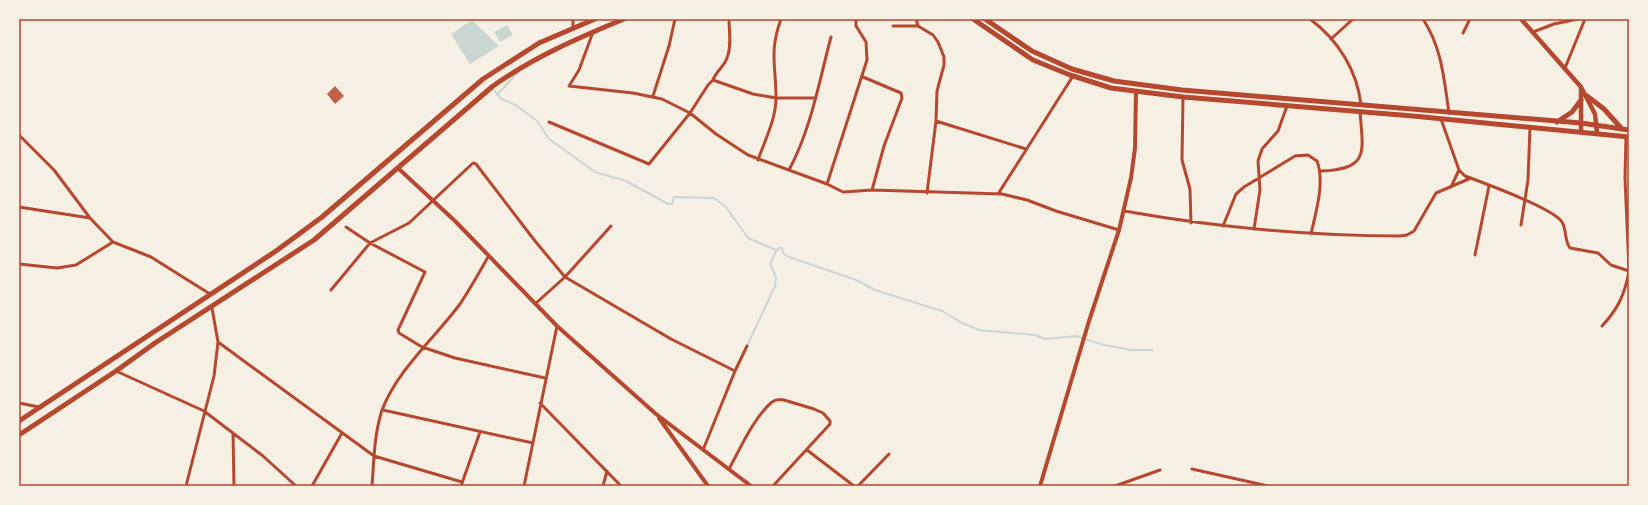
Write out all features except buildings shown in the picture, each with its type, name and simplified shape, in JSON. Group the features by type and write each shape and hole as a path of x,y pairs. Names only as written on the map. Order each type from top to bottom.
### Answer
{"highway":[{"path":"19,421 276,251 331,210 483,79 525,51 595,19"},
{"path":"19,435 116,371 155,343 212,308 314,240 399,169 493,86 536,58 624,19"},
{"path":"972,19 1033,60 1073,76 1111,88 1183,97 1597,133 1628,137"},
{"path":"986,19 1032,51 1072,69 1114,81 1182,90 1580,123 1629,130"},
{"path":"1587,96 1604,110 1622,129"},
{"path":"1557,122 1572,112 1581,100"}],"main road":[{"path":"1522,19 1565,68 1587,96 1595,114 1597,133"},
{"path":"1581,87 1581,132"}],"street":[{"path":"573,19 573,28"},
{"path":"653,96 669,46 675,19"},
{"path":"549,122 649,164 690,113 708,85 714,80 716,72 727,59 730,47 729,19"},
{"path":"758,160 768,134 776,98 773,44 781,19"},
{"path":"827,184 863,77 868,51 866,42 856,26 856,19"},
{"path":"916,19 918,26"},
{"path":"1310,19 1342,51 1357,80 1361,105"},
{"path":"1331,39 1353,19"},
{"path":"1423,19 1433,37 1441,60 1449,113"},
{"path":"1463,33 1470,19"},
{"path":"1533,32 1554,24 1578,19"},
{"path":"1565,68 1585,19"},
{"path":"893,26 918,26 933,35 938,42 944,57 937,91 936,121 927,192"},
{"path":"593,32 579,70 570,86 653,96 690,113 732,145 758,160 827,184 843,192 872,190 998,194 1027,200 1056,211 1119,230"},
{"path":"789,170 800,148 816,98 831,37"},
{"path":"998,194 1073,76"},
{"path":"863,77 901,93 902,98 884,146 872,190"},
{"path":"714,80 743,91 776,98 816,98"},
{"path":"1040,486 1089,321 1124,211 1131,178 1135,148 1136,92"},
{"path":"1183,97 1182,160 1190,189 1191,223"},
{"path":"1254,229 1259,202 1260,178 1258,161 1262,149 1278,131 1287,106"},
{"path":"1321,171 1348,167 1355,164 1359,159 1362,147 1360,112"},
{"path":"1441,119 1459,170 1465,176 1524,200 1560,220 1563,223 1565,239 1570,248 1598,253 1610,265 1629,270"},
{"path":"936,121 1026,149"},
{"path":"1521,225 1528,180 1530,127"},
{"path":"19,135 54,170 90,218 113,242 151,257 210,294"},
{"path":"1602,326 1614,313 1622,300 1629,270 1625,178 1628,137"},
{"path":"1223,226 1236,194 1244,187 1295,156 1301,155 1313,157 1317,161 1321,171 1318,201 1311,234"},
{"path":"331,290 370,243 409,223 470,164 476,164 535,241 565,277 671,340 735,370"},
{"path":"399,169 433,199 557,326 656,414 752,486"},
{"path":"1452,187 1459,170"},
{"path":"1124,211 1191,223 1311,234 1363,236 1407,235 1414,230 1436,193 1471,178"},
{"path":"1625,178 1629,181"},
{"path":"1475,255 1490,186"},
{"path":"19,207 90,218"},
{"path":"346,226 370,243 425,272 398,330 399,334 422,347 455,358 545,378"},
{"path":"535,304 565,277 611,226"},
{"path":"19,264 57,268 76,265 113,242"},
{"path":"372,486 375,440 382,410 397,383 422,347 459,305 488,257"},
{"path":"186,486 214,376 218,342 212,308"},
{"path":"524,486 545,378 557,326"},
{"path":"218,342 374,456 461,484 480,432"},
{"path":"703,450 735,370 747,346"},
{"path":"116,371 204,411 280,470 296,486"},
{"path":"729,469 755,423 772,402 778,399 823,413 830,421 830,424 773,486"},
{"path":"19,403 41,407"},
{"path":"540,403 621,486"},
{"path":"382,410 533,443"},
{"path":"656,414 707,485"},
{"path":"233,433 234,486"},
{"path":"312,486 342,433"},
{"path":"807,450 854,486"},
{"path":"858,486 889,454"},
{"path":"1192,469 1268,486"},
{"path":"1115,486 1160,470"},
{"path":"603,486 607,471"}],"shaded area":[{"path":"472,20 499,46 470,64 451,34"},
{"path":"507,25 513,35 500,42 494,32"}],"waterway":[{"path":"497,95 518,72"},
{"path":"494,90 501,99 514,104 537,121 549,139 595,172 626,181 668,204 672,204 674,197 714,198 726,207 748,238 776,250"},
{"path":"747,346 775,286 776,277 770,264 776,251 779,248 782,248 783,253 789,257 856,280 875,290 942,311 960,322 979,330 1035,335 1045,339 1076,336 1104,345 1131,350 1153,350"}]}
